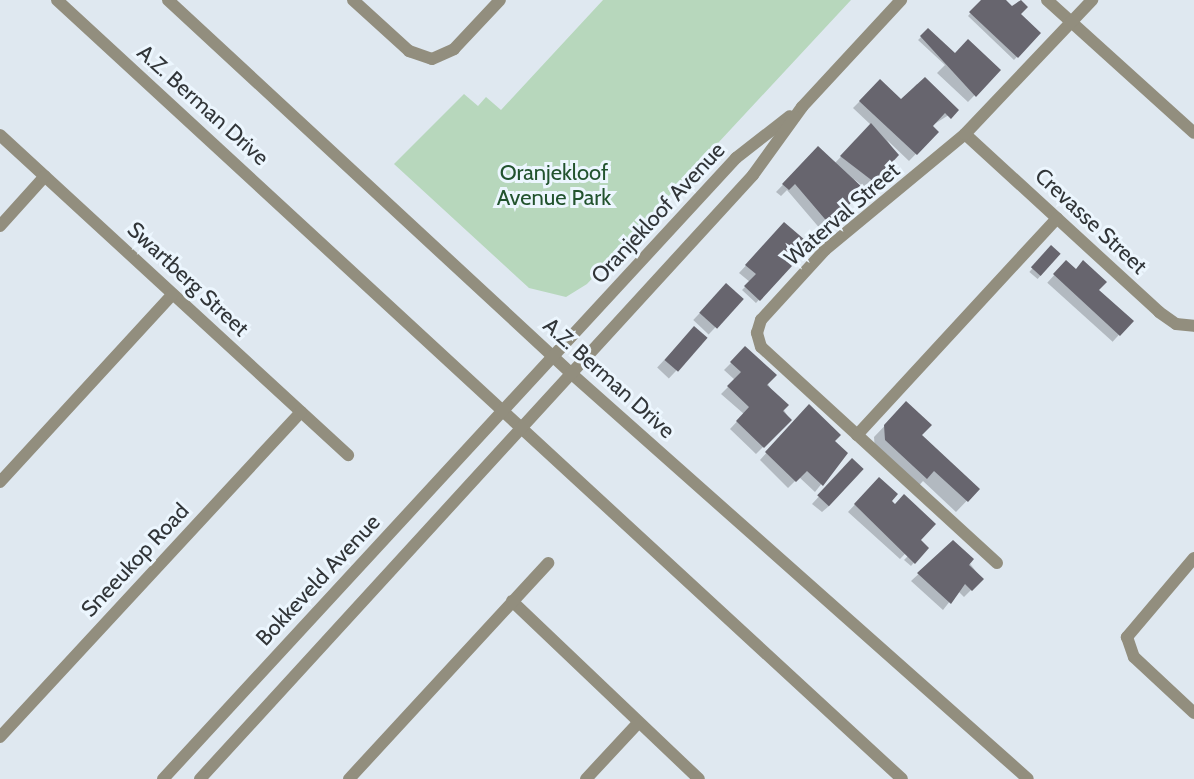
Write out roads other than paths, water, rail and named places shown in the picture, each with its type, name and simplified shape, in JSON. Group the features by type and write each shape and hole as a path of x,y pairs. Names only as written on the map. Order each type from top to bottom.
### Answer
{"street":[{"name":"A.Z. Berman Drive","path":"57,0 504,409 902,779"},
{"name":"A.Z. Berman Drive","path":"168,0 573,375 1029,779"},
{"path":"353,0 409,51 432,59 454,49 500,0"},
{"name":"Oranjekloof Avenue","path":"524,428 753,175 802,107 901,0"},
{"path":"1047,0 1194,133"},
{"name":"Waterval Street","path":"997,563 761,347 758,326 825,250 965,134 1092,0"},
{"name":"Oranjekloof Avenue","path":"504,409 736,158 802,107"},
{"name":"Crevasse Street","path":"965,134 1159,312 1182,327 1194,326"},
{"name":"Swartberg Street","path":"0,135 348,455"},
{"path":"0,226 45,177"},
{"path":"857,435 1057,218"},
{"path":"0,482 173,294"},
{"name":"Bokkeveld Avenue","path":"163,779 504,409"},
{"name":"Sneeukop Road","path":"0,737 301,412"},
{"path":"200,779 524,428"},
{"path":"1194,558 1129,630 1128,645 1134,657 1194,713"},
{"path":"349,779 548,564"},
{"path":"512,601 699,779"},
{"path":"586,779 638,723"}],"park label":[{"name":"Oranjekloof Avenue Park","path":"554,184"}]}
